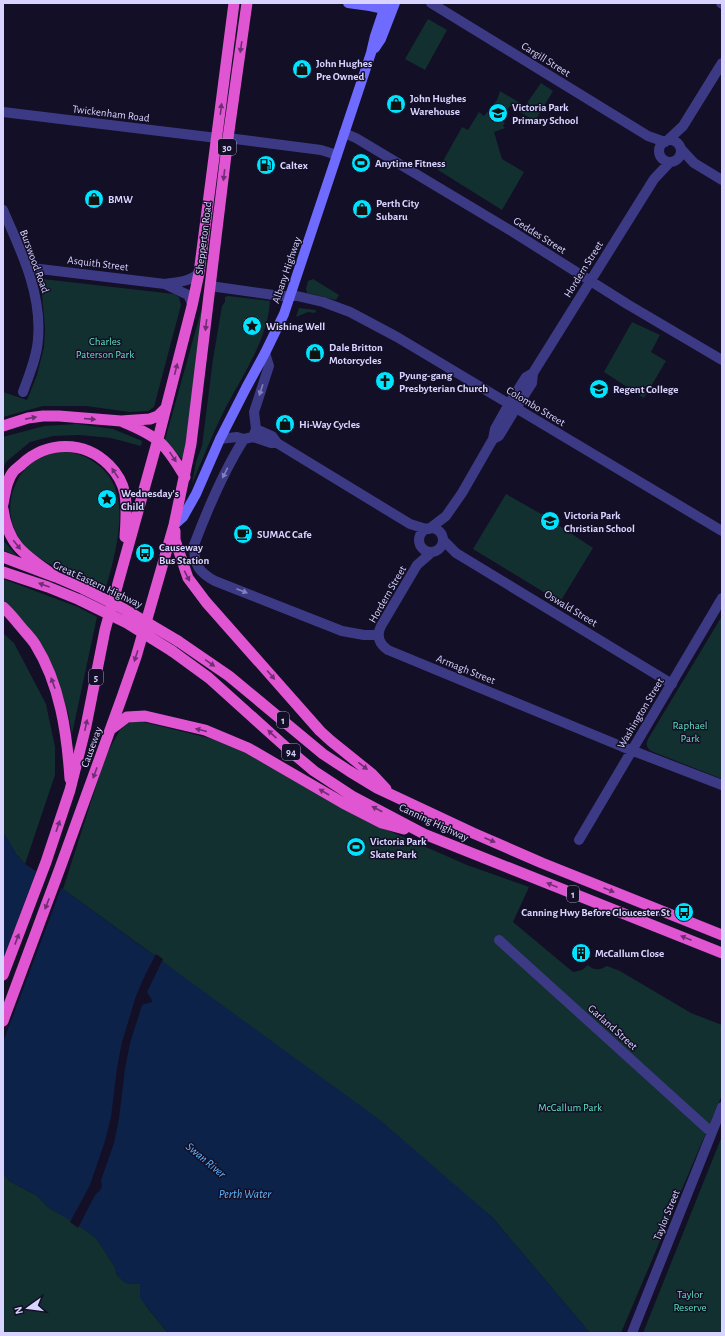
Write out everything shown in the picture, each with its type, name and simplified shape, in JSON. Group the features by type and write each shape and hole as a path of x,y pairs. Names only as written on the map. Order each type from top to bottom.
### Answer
{"highway":[{"name":"Shepperton Road","path":"184,477 191,444 210,286 234,3"},
{"name":"Shepperton Road","path":"158,439 199,273 247,3"},
{"path":"3,426 28,418 43,416 120,421 150,419 158,416 166,407"},
{"path":"120,421 144,431 158,439 173,457 184,477"},
{"name":"Causeway","path":"3,975 46,862 70,790 86,726 105,630 158,439"},
{"path":"3,504 6,487 13,472 29,457 44,450 72,446 84,448 96,454 113,469 120,480 125,494 126,526 122,565"},
{"name":"Causeway","path":"3,1021 111,729 136,657 174,525 184,477"},
{"path":"3,509 5,522 15,544 23,553 56,577"},
{"path":"174,525 176,540 188,578 206,602 320,731 372,774 390,795"},
{"name":"Great Eastern Highway","path":"3,557 56,577 126,623 175,646"},
{"name":"Great Eastern Highway","path":"3,572 48,587 82,594"},
{"path":"3,607 34,644 48,668 64,720 67,740 70,790"},
{"name":"Canning Highway","path":"175,646 229,676 336,763 390,795 542,863 722,935"},
{"name":"Canning Highway","path":"175,646 289,750 314,771 352,796 424,834 722,953"},
{"path":"111,729 127,718 145,716 205,730 248,748 343,803 382,823 424,834"}],"main road":[{"path":"348,3 370,6 390,5"},
{"name":"Albany Highway","path":"174,525 182,518 196,494 220,439 284,314 371,53 381,39 390,5"}],"street":[{"name":"Cargill Street","path":"431,3 648,136 666,141"},
{"path":"694,163 665,161 660,153 660,148 683,126 722,63"},
{"name":"Twickenham Road","path":"3,112 329,151 337,155"},
{"path":"673,161 681,155 680,146 683,126"},
{"name":"Geddes Street","path":"344,133 356,138 722,360"},
{"name":"Cargill Street","path":"648,136 660,153"},
{"path":"666,141 676,141 694,163 722,180"},
{"name":"Hordern Street","path":"654,179 660,153"},
{"name":"Hordern Street","path":"428,529 446,516 462,493 493,439 495,429 513,406 526,377 533,372 654,179 673,161"},
{"name":"Burswood Road","path":"3,210 28,269 38,303 38,339 33,366 23,392"},
{"name":"Asquith Street","path":"28,269 40,269 165,284 188,294 192,306"},
{"name":"Asquith Street","path":"165,284 190,279 199,273"},
{"path":"210,286 289,296"},
{"name":"Colombo Street","path":"289,296 297,296 322,302 350,312 386,330 722,531"},
{"path":"265,353 269,366 254,412 251,435 235,453 216,489 194,545 195,563 200,571 215,581 342,631 364,636 378,635"},
{"path":"220,439 251,435 272,436 278,443 410,524 438,530 442,537 442,545 435,551 429,552 424,550 410,524"},
{"name":"Hordern Street","path":"442,537 446,516"},
{"path":"420,544 422,533 428,529"},
{"name":"Oswald Street","path":"442,537 456,552 672,684"},
{"name":"Hordern Street","path":"417,565 420,544"},
{"name":"Hordern Street","path":"378,635 380,626 417,565 435,551"},
{"name":"Oswald Street","path":"435,551 456,552"},
{"name":"Washington Street","path":"579,840 722,598"},
{"name":"Armagh Street","path":"378,635 382,646 388,650 632,750 722,785"},
{"name":"Garland Street","path":"499,940 711,1132"},
{"name":"Taylor Street","path":"632,1333 722,1107"}],"green space":[{"path":"428,19 447,30 425,70 405,59"},
{"path":"541,83 553,91 535,121 510,106 501,120 505,123 503,126 505,128 494,132 502,159 524,172 502,210 438,170 462,127 468,130 479,112 484,116 497,100 500,91 525,106"},
{"name":"Charles Paterson Park","path":"43,279 174,294 179,297 181,305 154,407 148,411 130,412 86,406 43,406 3,417 3,392 27,400 37,375 44,347 45,329 41,283"},
{"path":"313,279 339,295 336,300 307,293 306,289 308,281"},
{"path":"228,296 270,301 268,315 260,342 222,415 192,484 196,462 202,446 213,359 222,306 225,302 225,297"},
{"path":"299,308 316,310 315,313 308,312 296,317"},
{"path":"201,311 202,313 184,460 170,449 165,440"},
{"path":"632,322 660,335 651,352 666,361 644,398 604,372"},
{"path":"77,424 113,429 142,441 141,446 111,438 79,435 53,436 30,442 6,462 3,469 3,437 44,426"},
{"path":"58,452 79,454 93,461 109,477 116,491 119,507 119,524 117,542 105,591 63,571 32,553 15,532 12,524 10,507 11,499 19,477 33,462 51,453"},
{"path":"506,494 543,515 593,548 560,602 473,549"},
{"path":"3,540 17,556 3,550"},
{"path":"3,579 78,607 97,617 72,734 68,712 55,674 38,641 11,607 3,600"},
{"name":"Raphael Park","path":"722,616 722,779 651,751 647,747 647,744 648,739"},
{"path":"3,633 14,643 46,704 55,747 55,775 25,864 16,854 3,832"},
{"name":"McCallum Park","path":"139,721 213,739 249,752 371,823 467,865 529,887 513,922 573,972 582,970 588,965 597,969 607,966 620,971 691,1013 722,1025 722,1095 621,1333 590,1333 492,1217 158,958 63,889 106,755 120,730 130,722"},
{"name":"Taylor Reserve","path":"722,1136 722,1333 643,1333"},
{"path":"3,1172 9,1181 36,1195 49,1208 73,1221 96,1238 115,1267 117,1275 126,1283 140,1284 146,1306 168,1333 3,1333"}],"water":[{"name":"Perth Water","path":"3,832 16,854 25,864 63,889 380,1120 492,1217 590,1333 168,1333 140,1298 140,1284 126,1283 117,1275 115,1267 96,1238 49,1208 36,1195 9,1181 3,1172"}],"pier":[{"path":"37,869 62,886 3,1042 3,959"},
{"path":"156,954 163,959 147,992 152,1002 142,1005 130,1043 119,1118 114,1143 101,1180 102,1186 95,1195 78,1228 70,1222 90,1185 105,1141 111,1117 122,1042 136,996"}],"place":[{"name":"John Hughes Pre Owned","path":"302,69"},
{"name":"John Hughes Warehouse","path":"396,104"},
{"name":"Victoria Park Primary School","path":"498,113"},
{"name":"Anytime Fitness","path":"361,163"},
{"name":"Caltex","path":"266,165"},
{"name":"BMW","path":"94,199"},
{"name":"Perth City Subaru","path":"362,209"},
{"name":"Wishing Well","path":"252,326"},
{"name":"Dale Britton Motorcycles","path":"315,353"},
{"name":"Pyung-gang Presbyterian Church","path":"385,381"},
{"name":"Regent College","path":"599,389"},
{"name":"Hi-Way Cycles","path":"285,424"},
{"name":"Wednesday's Child","path":"107,499"},
{"name":"Victoria Park Christian School","path":"550,521"},
{"name":"SUMAC Cafe","path":"243,534"},
{"name":"Causeway Bus Station","path":"145,553"},
{"name":"Victoria Park Skate Park","path":"356,847"},
{"name":"Canning Hwy Before Gloucester St","path":"684,912"},
{"name":"McCallum Close","path":"581,953"}],"water label":[{"name":"Swan River","path":"206,1160"}]}
